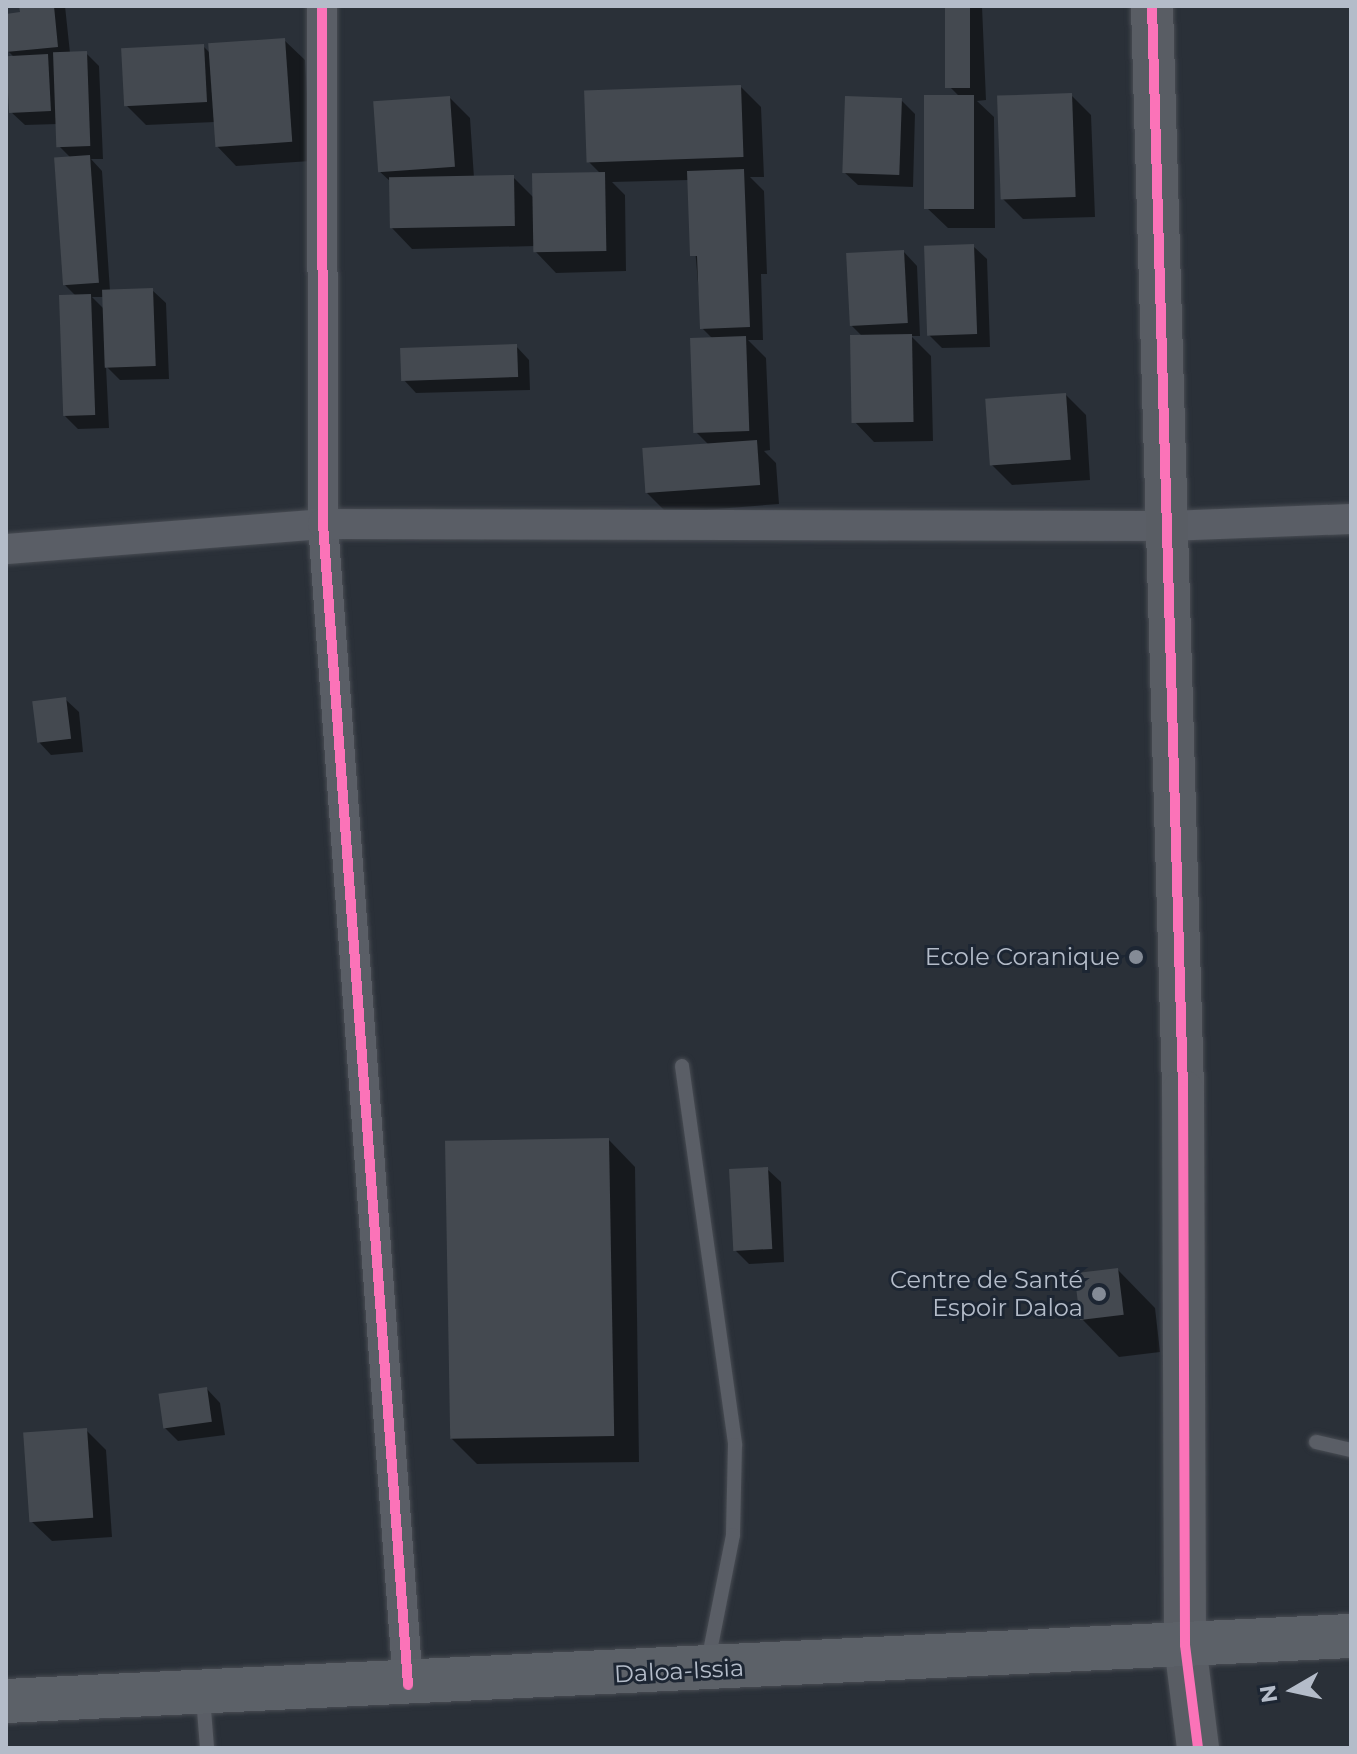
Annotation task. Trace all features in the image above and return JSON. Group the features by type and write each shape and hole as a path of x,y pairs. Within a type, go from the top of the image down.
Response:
{"main road":[{"name":"Daloa-Issia","path":"6,1701 408,1685 1351,1636"}],"street":[{"path":"322,6 323,524 408,1685"},
{"path":"1152,6 1183,1091 1185,1645 1198,1748"},
{"path":"6,549 323,524 1168,526 1351,519"}],"lane":[{"path":"682,1066 735,1445 733,1535 707,1670"},
{"path":"1316,1442 1351,1450"},
{"path":"203,1694 207,1748"}],"building":[{"path":"19,6 54,6 58,47 6,52 6,14 20,12"},
{"path":"945,6 970,6 970,88 945,88"},
{"path":"285,38 292,142 215,147 208,43"},
{"path":"204,44 207,102 124,106 121,48"},
{"path":"87,51 90,146 56,147 53,52"},
{"path":"48,54 51,111 9,113 6,56"},
{"path":"741,85 744,157 587,162 584,90"},
{"path":"1072,93 1076,197 1001,200 997,96"},
{"path":"924,95 974,95 974,209 924,209"},
{"path":"450,96 455,167 378,172 373,101"},
{"path":"845,96 902,98 899,175 842,173"},
{"path":"90,155 99,283 63,285 54,158"},
{"path":"744,169 750,327 700,329 697,256 690,256 687,171"},
{"path":"605,172 606,251 533,252 532,173"},
{"path":"514,175 515,226 390,228 389,177"},
{"path":"974,244 977,334 927,336 924,246"},
{"path":"904,250 908,323 850,326 846,253"},
{"path":"153,288 156,366 105,368 102,290"},
{"path":"91,294 95,415 63,416 59,295"},
{"path":"912,334 914,422 852,423 850,335"},
{"path":"746,336 749,431 693,433 690,338"},
{"path":"517,344 518,377 401,381 400,348"},
{"path":"1066,393 1071,460 990,465 985,399"},
{"path":"757,440 760,485 645,493 642,448"},
{"path":"66,697 71,739 37,743 32,701"},
{"path":"609,1138 614,1436 450,1439 445,1141"},
{"path":"768,1167 772,1249 733,1251 729,1169"},
{"name":"Centre de Santé Espoir Daloa","path":"1118,1268 1124,1315 1080,1320 1074,1273"},
{"path":"207,1387 212,1422 163,1428 158,1394"},
{"path":"87,1428 93,1518 29,1522 23,1432"}],"cycle path":[{"path":"322,6 323,524 408,1685"},
{"path":"1152,6 1183,1091 1185,1645 1198,1748"}],"place":[{"name":"Ecole Coranique","path":"1136,957"},
{"name":"Centre de Santé Espoir Daloa","path":"1099,1294"}]}
